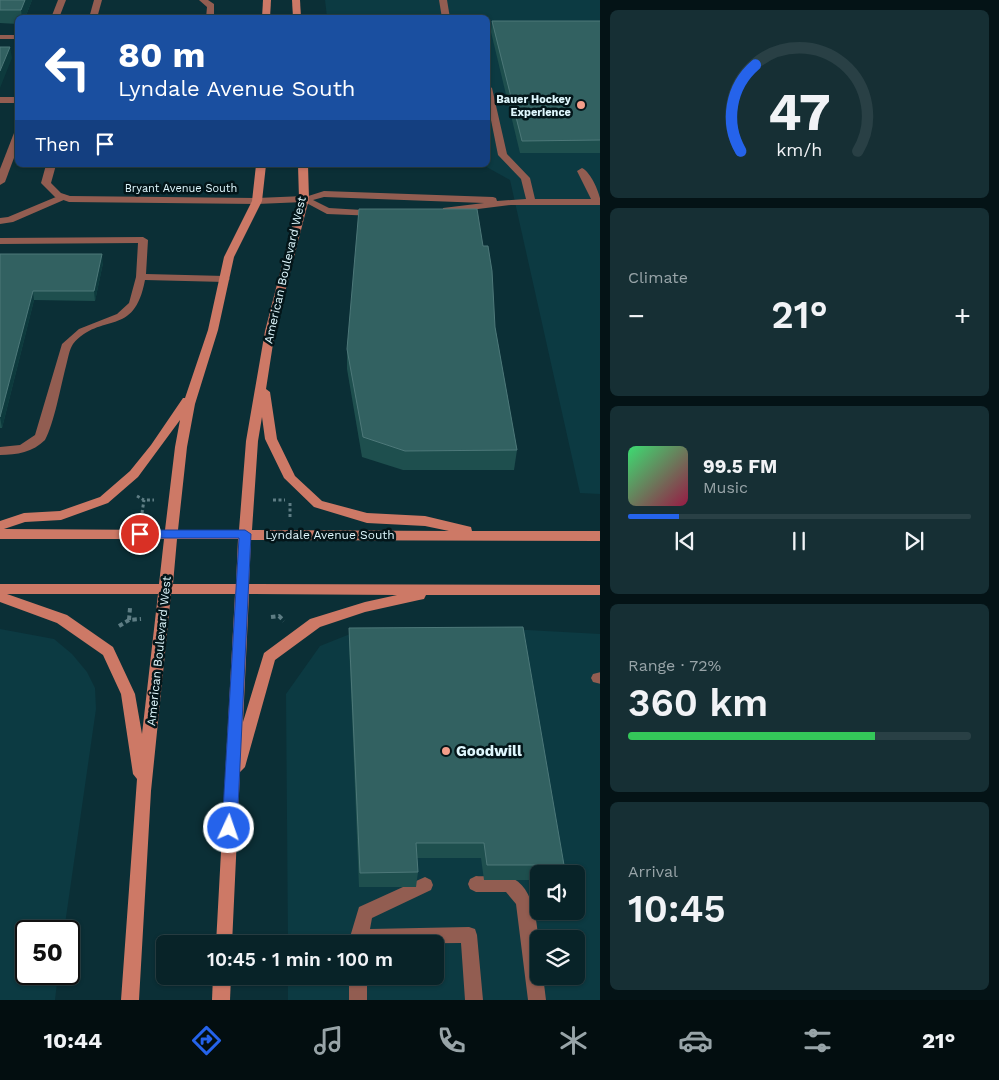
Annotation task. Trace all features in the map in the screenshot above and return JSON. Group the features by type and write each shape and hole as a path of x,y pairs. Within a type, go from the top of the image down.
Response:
{"main road":[{"path":"266,15 267,0"},
{"path":"296,0 297,15"},
{"name":"American Boulevard West","path":"130,1000 143,791 181,447 189,404 213,330 229,257 257,201 260,167"},
{"name":"American Boulevard West","path":"224,935 245,534 252,441 270,332 304,199 303,167"},
{"path":"262,383 271,439 290,478 318,504 367,518 425,521 488,536"},
{"path":"0,526 24,518 61,515 104,500 139,468 193,392"},
{"name":"Lyndale Avenue South","path":"0,534 600,536"},
{"path":"0,589 600,590"},
{"path":"231,789 269,657 315,623 365,607 443,590"},
{"path":"0,597 62,619 108,651 128,694 143,791"},
{"path":"221,1000 222,985"}],"street":[{"path":"56,15 62,0"},
{"path":"94,15 98,0"},
{"path":"203,0 211,6 210,15"},
{"path":"443,0 446,15"},
{"path":"0,37 15,37"},
{"path":"490,97 503,155 525,178 531,202"},
{"path":"0,100 15,100"},
{"path":"0,182 15,147"},
{"path":"0,221 10,220 61,196 46,183 50,167"},
{"path":"436,211 511,202 599,202 582,171"},
{"name":"Bryant Avenue South","path":"61,196 69,199 257,201 304,199 324,194 482,198 511,202"},
{"path":"304,199 327,211 359,214 388,212"},
{"path":"0,241 143,240 141,277 134,303 127,312 117,318 87,328 73,336 66,346 41,438 28,447 0,451"},
{"path":"141,277 225,279"},
{"path":"476,884 510,885 524,901 537,1000"},
{"path":"359,935 365,913 425,885"},
{"path":"444,936 469,935 474,1000"},
{"path":"358,985 358,1000"}],"path":[{"path":"132,493 144,500 157,500"},
{"path":"142,513 144,500"},
{"path":"290,500 290,517"},
{"path":"129,620 131,604"},
{"path":"271,617 279,616 285,622"},
{"path":"119,626 129,620 146,619"}],"shaded area":[{"path":"325,0 600,0 600,494 580,493 510,180 487,167 490,167 490,15 327,15"},
{"path":"0,629 54,639 72,654 87,672 95,688 96,709 66,920 15,920 15,985 57,985 55,1000 0,1000"},
{"path":"527,630 600,634 600,1000 288,1000 288,985 444,985 444,935 288,935 286,694 320,646 355,632"}],"building":[{"path":"0,0 25,0 21,10 0,10"},
{"path":"492,21 600,21 600,140 522,141"},
{"path":"0,47 10,47 0,71"},
{"path":"359,209 477,209 483,246 488,246 492,271 495,327 517,450 405,451 363,437 347,349"},
{"path":"0,254 102,254 94,291 33,291 0,417"},
{"name":"Goodwill","path":"523,627 564,865 487,865 484,843 416,843 418,872 360,873 349,628"}],"place":[{"name":"Bauer Hockey Experience","path":"581,105"},
{"name":"Goodwill","path":"446,751"}],"route":[{"path":"140,534 245,534 229,828"}]}
